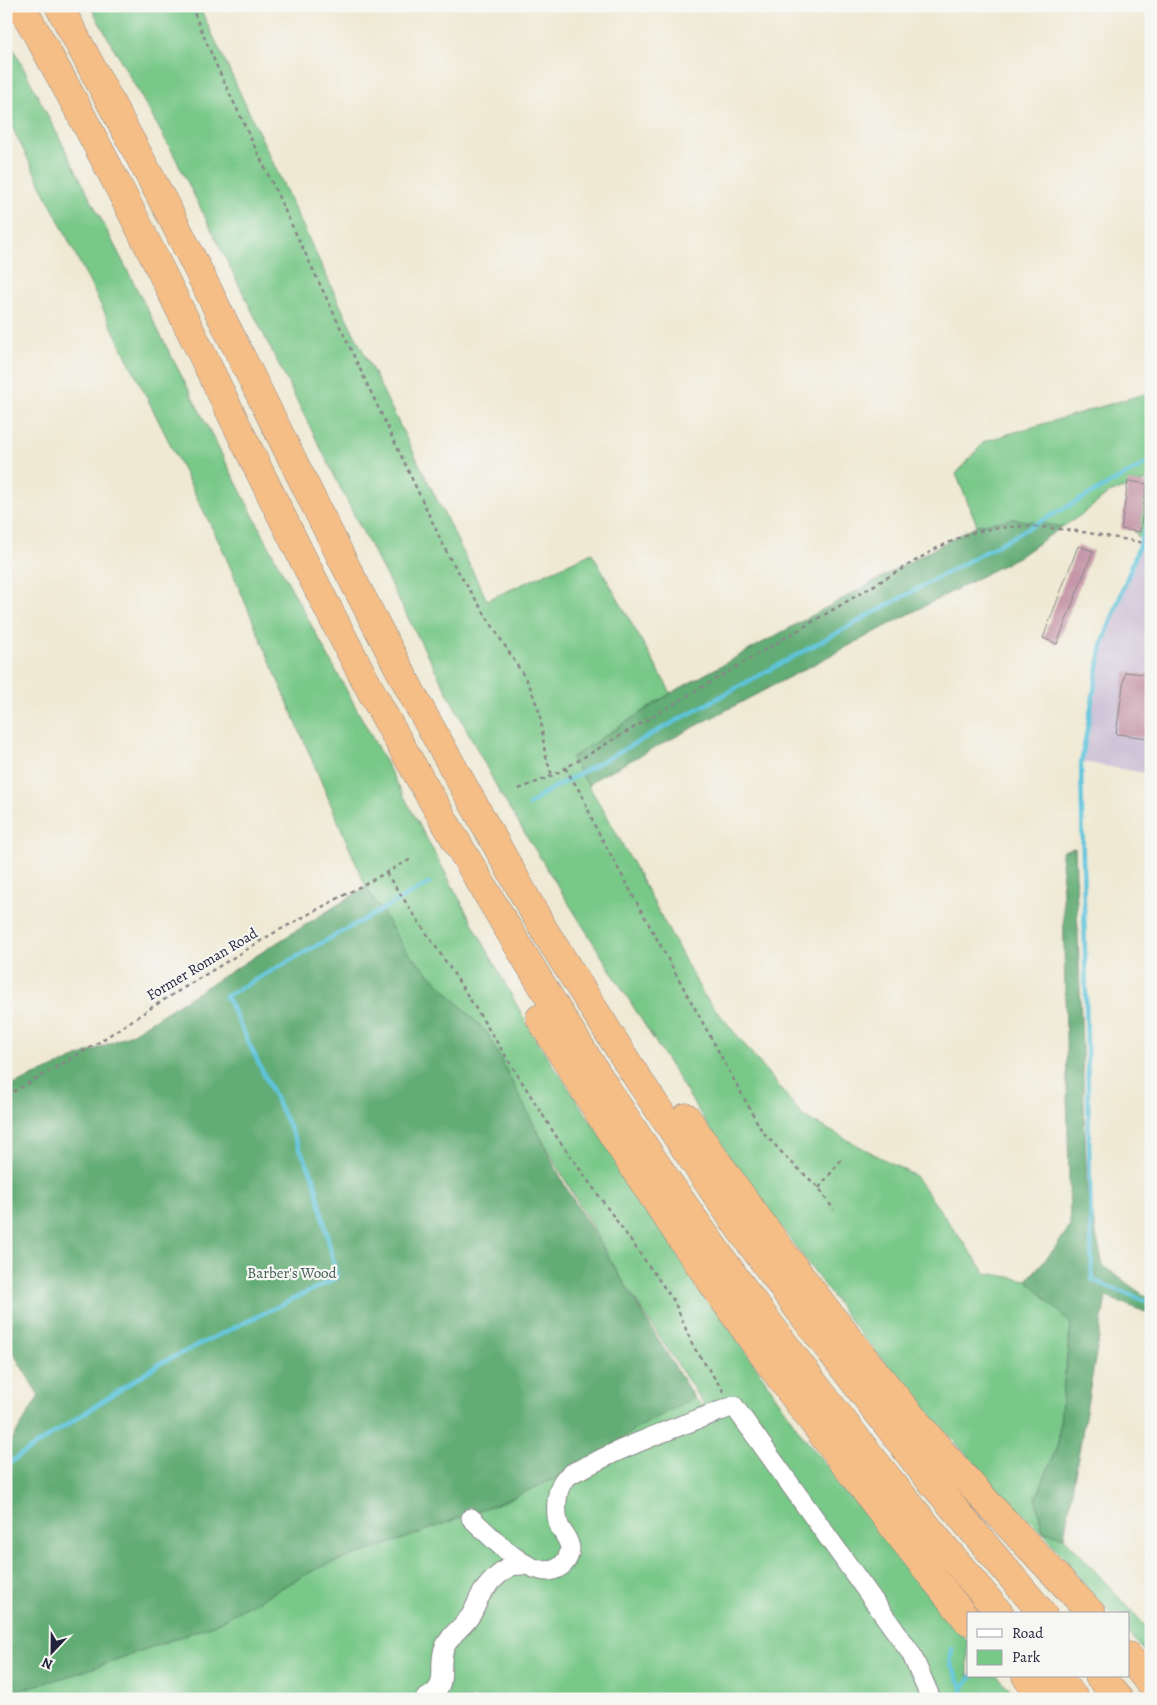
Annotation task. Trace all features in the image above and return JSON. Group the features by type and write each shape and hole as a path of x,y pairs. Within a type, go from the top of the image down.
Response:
{"highway":[{"path":"21,6 157,262 327,608 373,696 428,793 557,1009 643,1144 728,1268 873,1461 998,1612"},
{"path":"59,6 172,216 383,639 544,930 676,1136 797,1307 891,1430 1041,1612"},
{"path":"428,793 436,836 476,910 563,1056 631,1163 702,1269 790,1391 887,1519 967,1620"},
{"path":"507,864 542,894 669,1092 764,1228 840,1328 937,1446 1090,1612"},
{"path":"891,1430 930,1455 992,1524 1077,1612"},
{"path":"873,1461 894,1511 973,1612"},
{"path":"1130,1659 1151,1686"},
{"path":"1130,1668 1151,1686"},
{"path":"1015,1678 1031,1699"},
{"path":"1028,1678 1045,1699"},
{"path":"1057,1678 1075,1699"},
{"path":"1101,1678 1120,1699"}],"lane":[{"path":"471,1518 524,1565 541,1571 559,1568 566,1561 570,1548 568,1540 559,1525 557,1513 558,1498 563,1481 570,1475 605,1457 734,1406 911,1653 928,1694 928,1699"},
{"path":"425,1699 439,1689 442,1681 442,1665 446,1644 470,1618 483,1590 512,1566 524,1565"}],"path":[{"path":"191,6 218,69 449,558 530,684 540,714 545,754 552,776"},
{"path":"519,789 552,776 564,767 937,548 978,531 1013,526 1040,527 1151,544"},
{"path":"564,767 582,795 595,826 762,1130 787,1158 819,1188 834,1210"},
{"name":"Former Roman Road","path":"6,1096 93,1046 154,1006 272,934 413,858"},
{"path":"386,873 454,974 556,1136 674,1301 693,1346 734,1406"},
{"path":"819,1188 841,1160"}],"shaded area":[{"path":"1151,523 1151,774 1082,762 1102,645"}],"green space":[{"path":"90,6 199,6 342,309 487,600 592,553 671,693 571,758 606,814 703,994 803,1116 915,1176 986,1273 1027,1280 1071,1324 1058,1444 1036,1499 1043,1532 998,1491 860,1334 716,1139 501,795 355,517 174,155"},
{"path":"6,34 275,558 533,1035 802,1435 967,1641 967,1678 1000,1678 1018,1699 6,1699 6,1694 82,1672 213,1625 320,1567 409,1537 509,1499 587,1464 635,1429 694,1398 708,1411 619,1275 521,1102 488,1034 405,949 366,887 222,548 6,115"},
{"path":"1151,392 1151,524 1143,543 1134,531 1148,480 1109,493 1084,513 1062,527 1013,519 977,525 956,474 985,441"},
{"path":"1013,519 1062,527 1020,556 597,778 589,786 571,758 671,693 977,525"},
{"path":"1075,848 1087,1192 1103,1266 1145,1296 1151,1298 1151,1314 1106,1297 1064,1537 1043,1532 1036,1499 1058,1444 1071,1324 1027,1280 1055,1248 1070,1226 1062,851"},
{"name":"Barber's Wood","path":"366,887 405,949 488,1034 565,1186 694,1398 635,1429 587,1464 509,1499 409,1537 320,1567 213,1625 82,1672 6,1694 6,1450 39,1396 6,1341 6,1088 131,1034"},
{"path":"1043,1532 1064,1537 1151,1632 1151,1658 1130,1635 1130,1612 1109,1612 1083,1583"}],"building":[{"path":"1128,481 1147,484 1140,532 1121,529"},
{"path":"1078,546 1093,551 1057,644 1043,638"},
{"path":"1125,672 1151,675 1151,724 1149,738 1116,734"}],"waterway":[{"path":"529,805 546,792 1151,461"},
{"path":"1151,514 1102,645 1081,764 1092,1280 1151,1303"},
{"path":"6,1466 159,1364 337,1278 314,1178 226,996 430,883"},
{"path":"952,1649 950,1663 963,1688"},
{"path":"958,1699 970,1678"}]}
